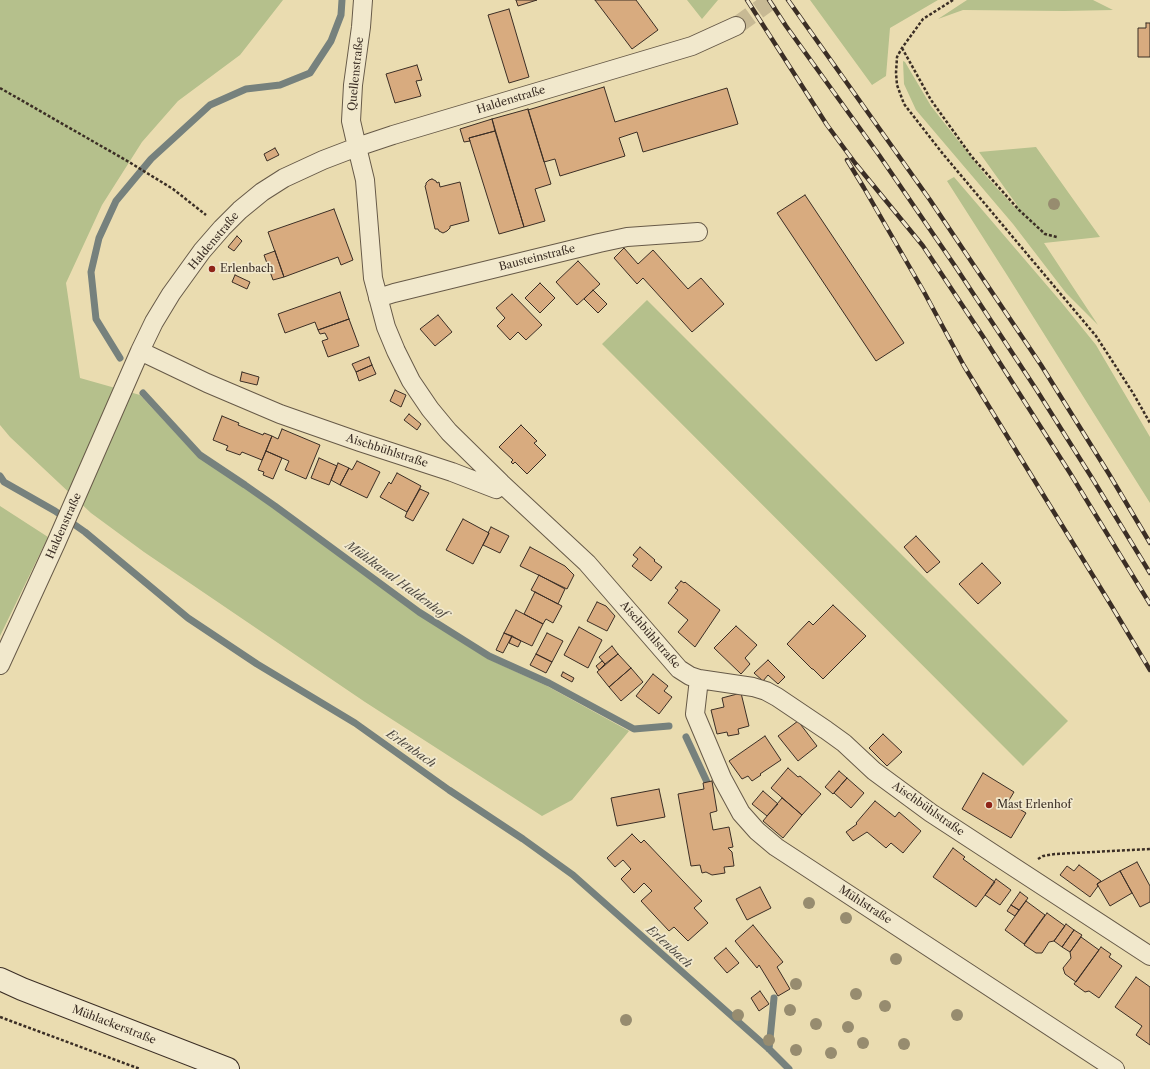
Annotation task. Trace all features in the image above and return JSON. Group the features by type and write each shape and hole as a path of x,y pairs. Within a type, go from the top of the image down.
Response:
{"main road":[{"name":"Mühlackerstraße","path":"0,979 29,992 228,1069"}],"street":[{"name":"Quellenstraße","path":"356,147 351,121 353,85 363,0"},
{"name":"Haldenstraße","path":"0,665 154,322 171,294 202,251 240,210 262,192 284,178 356,147 692,46 736,26"},
{"path":"356,147 365,180 373,278 386,327 396,351 411,381 430,409 449,432 501,483"},
{"name":"Bausteinstraße","path":"378,298 409,289 628,237 698,232"},
{"name":"Aischbühlstraße","path":"140,351 207,384 280,414 452,472 496,489 501,483 587,563 679,669 690,676 699,679 753,687 778,697 844,743 874,771 931,813 1150,956"},
{"name":"Mühlstraße","path":"699,679 695,714 722,778 742,813 757,831 782,851 1115,1069"}],"path":[{"path":"953,0 923,19 897,57 897,86 904,104 943,154 1096,336 1133,393 1150,423"},
{"path":"902,48 931,100 972,157 1019,210 1045,234 1057,237"},
{"path":"0,88 173,189 222,228"},
{"path":"1023,873 1031,862 1043,856 1055,854 1150,849"},
{"path":"0,1017 140,1069"}],"green space":[{"path":"0,0 283,0 240,55 178,101 142,142 102,205 66,283 80,378 140,395 198,457 244,487 417,614 488,659 547,686 629,731 572,800 542,816 365,702 144,552 91,513 10,437 0,425"},
{"path":"687,0 718,0 702,19"},
{"path":"810,0 938,0 890,28 886,76 872,85"},
{"path":"967,0 1093,0 1113,10 963,10 938,19"},
{"path":"903,61 931,106 986,176 1016,209 1017,205 979,152 1036,147 1100,237 1044,243 1098,325 1066,293 1013,224 916,110 904,84"},
{"path":"954,177 1096,345 1150,437 1150,503 947,181"},
{"path":"647,300 1068,721 1023,766 602,344"},
{"path":"0,506 48,537 0,636"}],"building":[{"path":"516,0 537,0 518,6"},
{"path":"595,0 636,0 658,30 632,49"},
{"path":"509,9 529,77 509,83 488,15"},
{"path":"1146,23 1150,23 1150,57 1138,57 1138,28 1146,28"},
{"path":"417,65 422,80 416,81 421,96 395,103 386,74"},
{"path":"604,87 615,122 727,88 738,124 643,152 637,132 619,138 625,156 560,176 555,159 544,162 528,110"},
{"path":"528,109 551,184 535,189 545,221 524,227 492,119"},
{"path":"492,119 495,131 469,138 470,141 464,142 460,129"},
{"path":"495,131 524,227 499,234 469,138"},
{"path":"275,148 279,155 267,161 264,154"},
{"path":"432,179 437,183 439,182 440,187 460,182 469,221 450,226 447,231 443,233 438,229 435,229 425,186 429,180"},
{"path":"805,195 904,343 876,361 777,213"},
{"path":"334,209 353,260 341,265 338,257 284,277 268,232"},
{"path":"237,236 242,241 234,251 228,247"},
{"path":"624,248 638,264 653,250 688,289 701,278 724,304 692,332 643,278 637,284 614,258"},
{"path":"275,251 284,277 273,280 264,255"},
{"path":"578,261 600,284 577,305 556,282"},
{"path":"235,275 250,282 247,289 232,282"},
{"path":"540,283 555,298 540,313 525,298"},
{"path":"593,290 607,304 598,313 584,299"},
{"path":"340,292 349,319 318,330 315,322 285,333 278,314"},
{"path":"512,294 542,325 526,340 518,332 510,340 497,326 505,318 496,308"},
{"path":"438,315 452,332 435,346 420,329"},
{"path":"349,319 359,346 328,357 322,341 328,339 325,333 320,334 318,330"},
{"path":"369,357 372,365 356,372 352,364"},
{"path":"372,365 376,374 359,381 356,372"},
{"path":"242,372 259,377 257,385 240,381"},
{"path":"395,390 406,395 401,407 390,401"},
{"path":"409,414 421,424 417,430 404,420"},
{"path":"222,416 239,423 238,425 263,435 264,433 272,436 262,460 242,452 240,455 226,450 228,446 213,440"},
{"path":"521,425 537,441 534,443 546,455 527,474 515,462 513,464 511,462 513,460 499,447"},
{"path":"282,429 320,445 306,479 285,470 289,461 266,451 272,436 278,439"},
{"path":"266,451 282,458 273,479 263,475 264,472 258,470"},
{"path":"319,458 337,466 329,485 311,478"},
{"path":"357,461 380,472 367,498 340,485 349,468 352,470"},
{"path":"338,463 349,468 340,485 331,480"},
{"path":"397,473 421,486 407,512 380,497 389,482 391,484"},
{"path":"420,489 429,493 413,521 405,517"},
{"path":"463,519 489,533 473,564 446,550"},
{"path":"491,527 509,536 500,553 483,545"},
{"path":"916,536 940,562 927,573 904,547"},
{"path":"530,547 565,566 574,575 567,589 520,566"},
{"path":"640,547 662,567 651,581 632,566 638,559 633,555"},
{"path":"982,563 1001,583 978,604 959,584"},
{"path":"539,575 565,589 558,604 531,590"},
{"path":"681,581 684,583 685,582 720,610 695,647 678,632 688,620 668,603 678,590 675,588"},
{"path":"535,592 562,606 553,623 546,619 543,624 524,614"},
{"path":"597,602 606,606 615,616 607,631 587,621"},
{"path":"833,605 866,636 823,679 787,644 809,621 813,625"},
{"path":"516,610 543,624 532,646 504,633"},
{"path":"736,626 757,645 745,658 750,664 741,674 714,648"},
{"path":"579,627 602,640 588,668 564,655"},
{"path":"504,633 512,636 503,653 496,650"},
{"path":"547,633 563,641 552,662 536,654"},
{"path":"512,636 521,641 518,647 509,643"},
{"path":"612,646 618,654 605,664 599,657"},
{"path":"536,654 552,662 546,673 530,665"},
{"path":"618,654 631,668 609,687 597,672"},
{"path":"768,660 785,677 778,684 768,675 763,681 754,673"},
{"path":"602,661 605,664 599,670 596,666"},
{"path":"631,668 643,682 621,701 609,687"},
{"path":"563,672 574,678 572,682 561,676"},
{"path":"653,674 668,686 664,691 672,697 659,714 636,696"},
{"path":"741,693 749,726 738,729 739,734 728,736 727,732 717,734 711,710 724,707 722,698"},
{"path":"798,721 817,746 798,761 778,736"},
{"path":"883,734 902,752 887,766 869,748"},
{"path":"765,736 781,760 752,781 748,776 742,779 729,761"},
{"path":"788,768 821,794 802,815 771,788"},
{"path":"839,771 847,778 833,794 825,787"},
{"name":"Mast Erlenhof","path":"983,773 1014,792 1008,802 1026,813 1011,838 962,809"},
{"path":"847,778 864,793 851,808 834,793"},
{"path":"712,781 717,811 710,813 713,830 729,827 733,847 728,848 732,852 734,866 724,867 725,873 712,875 706,872 702,873 700,865 691,866 678,794 704,789 703,783"},
{"path":"659,789 665,817 617,826 611,798"},
{"path":"763,791 778,804 767,816 752,804"},
{"path":"782,798 802,815 783,838 763,821"},
{"path":"875,801 895,817 899,812 921,831 903,853 891,843 886,848 867,832 853,841 846,832 857,824 856,823"},
{"path":"632,834 641,843 644,840 702,901 694,908 708,923 688,941 674,927 669,931 641,901 652,891 644,883 634,893 621,879 631,869 623,860 615,867 607,858"},
{"path":"953,848 965,857 963,859 995,882 976,907 933,877"},
{"path":"1137,862 1150,886 1150,902 1140,907 1120,871"},
{"path":"1079,865 1101,881 1097,884 1098,886 1090,897 1060,875 1067,866 1074,871"},
{"path":"1120,871 1132,893 1110,906 1097,884"},
{"path":"996,879 1011,890 1000,905 985,895"},
{"path":"760,887 771,908 747,920 736,899"},
{"path":"1020,892 1028,898 1019,910 1011,905"},
{"path":"1026,901 1045,915 1024,944 1005,930"},
{"path":"1011,905 1019,910 1015,916 1007,911"},
{"path":"1047,913 1065,926 1054,941 1049,942 1042,953 1036,953 1024,945"},
{"path":"1066,924 1074,930 1062,947 1054,941"},
{"path":"753,925 783,962 777,967 790,989 778,996 759,965 757,968 735,941"},
{"path":"1074,930 1082,935 1070,952 1062,947"},
{"path":"1081,937 1099,950 1076,982 1065,974 1063,968 1071,958 1070,952"},
{"path":"1101,947 1111,954 1109,957 1122,966 1099,998 1089,991 1085,992 1074,984"},
{"path":"726,948 739,963 727,973 714,958"},
{"path":"1136,977 1150,987 1150,1045 1136,1035 1142,1026 1115,1007"},
{"path":"760,991 769,1004 759,1011 751,998"}],"waterway":[{"name":"Mühlkanal Haldenhof","path":"120,358 96,319 91,272 99,238 116,201 151,159 210,105 246,89 280,85 310,73 331,41 341,15 342,0"},
{"name":"Mühlkanal Haldenhof","path":"143,393 200,455 275,506 419,612 489,656 549,683 634,729 669,726"},
{"name":"Erlenbach","path":"0,476 4,482 55,511 85,532 188,618 257,664 355,723 573,875 769,1049 789,1069"},
{"name":"Mühlkanal Haldenhof","path":"686,737 707,782"},
{"name":"Mühlkanal Haldenhof","path":"769,1049 774,998"}],"tunnel":[{"path":"736,26 772,0"}],"railway":[{"path":"747,0 827,125 855,163 923,246 1070,473 1150,604"},
{"path":"769,0 879,155 955,266 1036,389 1150,573"},
{"path":"788,0 930,200 1041,365 1150,543"},
{"path":"847,160 924,292 964,366 1150,670"}],"place":[{"name":"Erlenbach","path":"212,269"},
{"name":"Mast Erlenhof","path":"989,805"}]}
